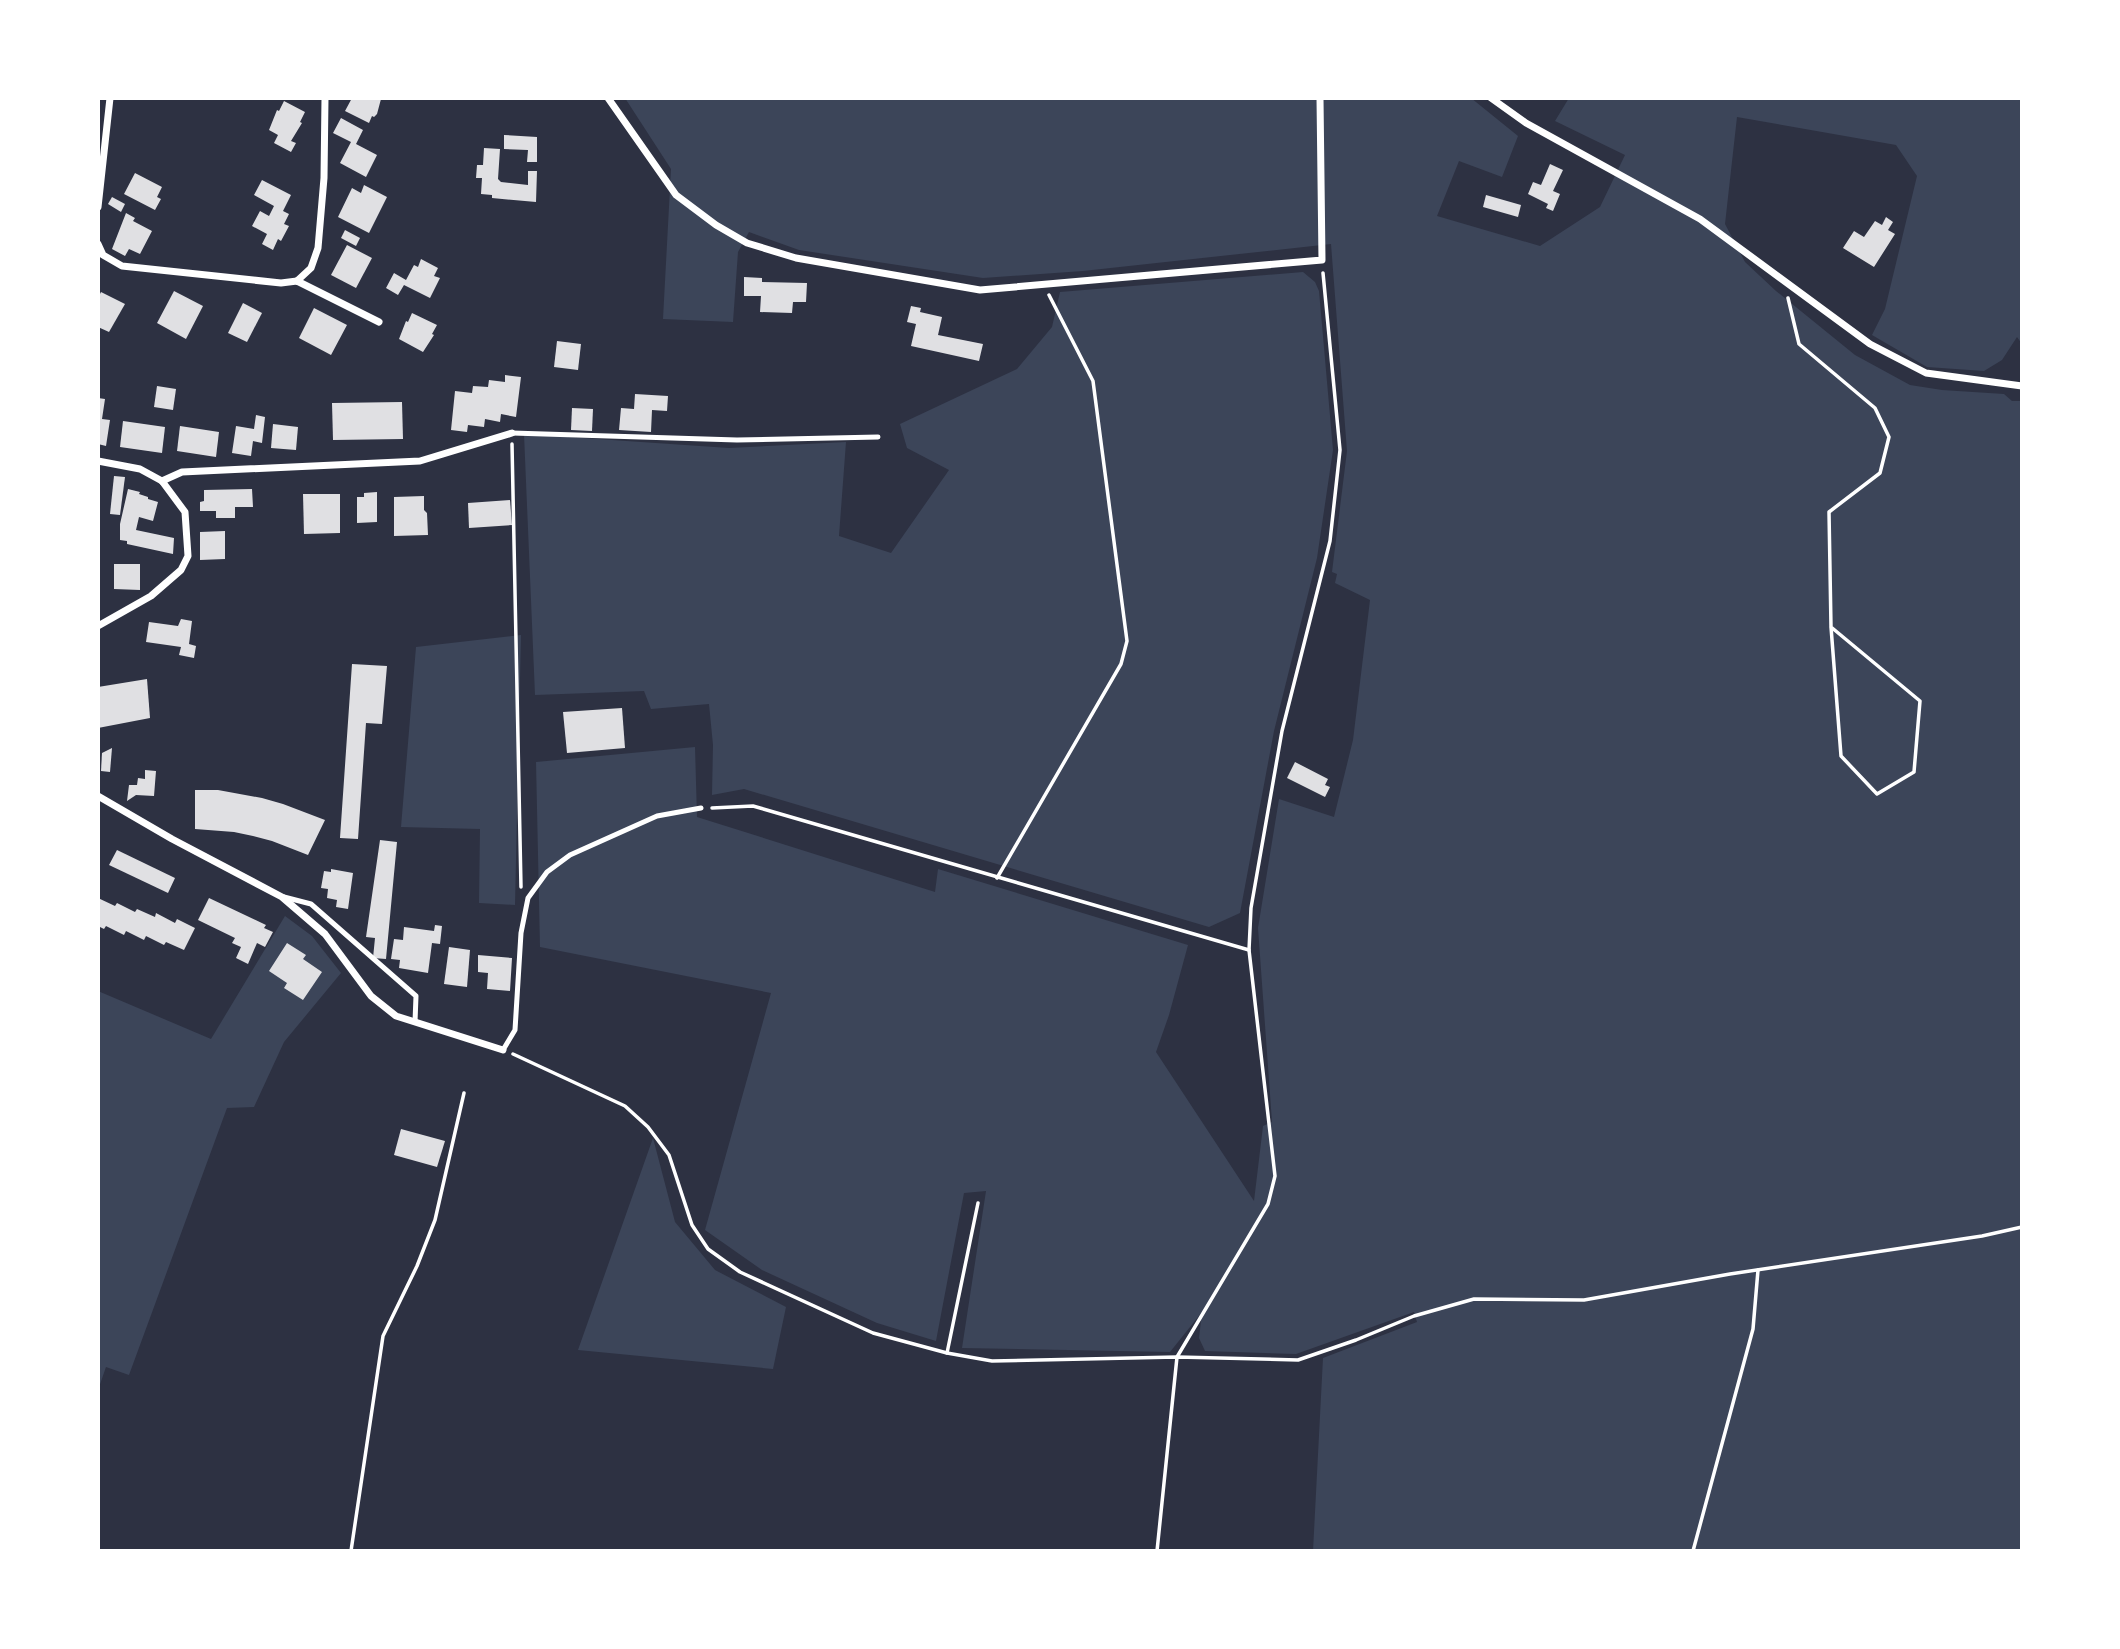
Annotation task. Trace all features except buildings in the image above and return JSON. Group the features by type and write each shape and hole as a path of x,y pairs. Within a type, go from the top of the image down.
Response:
{"street":[{"path":"98,207 110,98"},
{"path":"297,281 311,268 318,248 324,178 325,98"},
{"path":"608,98 676,195 716,225 747,243 796,258 980,290 1322,260 1320,98"},
{"path":"1491,98 1526,123 1700,219 1870,344 1926,373 2022,386"},
{"path":"98,244 103,255 122,266 281,283 297,281 379,322"},
{"path":"162,481 182,472 420,461 512,433"},
{"path":"98,461 139,469 162,481 185,512 188,556 181,570 151,596 98,626"},
{"path":"98,796 282,897 325,934 371,996 396,1016 503,1050"}],"lane":[{"path":"512,433 737,440 878,437"},
{"path":"503,1050 515,1030 521,933 527,898 547,872 570,855 657,816 701,808"},
{"path":"282,897 311,904 416,996 415,1022"}],"path":[{"path":"1157,1551 1177,1357 1268,1205 1275,1176 1249,950 1251,908 1282,731 1330,541 1340,450 1322,260"},
{"path":"1783,279 1800,344 1875,408 1889,437 1880,473 1829,512 1831,627 1841,755 1877,794 1914,772 1920,701 1831,627"},
{"path":"997,878 1121,664 1127,641 1093,382 1043,284"},
{"path":"512,433 521,886 527,898"},
{"path":"701,808 752,806 1249,950"},
{"path":"503,1050 625,1106 648,1127 669,1155 692,1225 708,1249 740,1272 873,1333 947,1353 992,1361 1177,1357 1298,1360 1414,1316 1474,1299 1584,1300 1982,1236 2022,1227"},
{"path":"351,1551 383,1336 417,1266 435,1220 464,1093"},
{"path":"947,1353 978,1203"},
{"path":"1693,1551 1753,1329 1758,1270"}],"shaded area":[{"path":"625,98 1471,98 1518,136 1502,177 1459,161 1437,216 1540,246 1600,207 1625,155 1555,121 1569,98 2022,98 2022,344 2017,337 2002,360 1984,371 1927,367 1872,335 1885,309 1917,176 1896,145 1737,117 1725,224 1745,262 1776,291 1855,355 1910,385 2004,394 2012,401 2022,401 2022,1551 1313,1551 1323,1358 1417,1322 1414,1312 1296,1354 1205,1351 1199,1338 1202,1312 1170,1352 962,1348 986,1191 964,1193 936,1341 877,1323 762,1270 705,1230 771,993 540,947 536,762 695,747 697,817 935,892 938,869 1188,945 1156,1052 1254,1201 1263,1126 1272,1122 1258,928 1279,799 1334,817 1353,740 1370,600 1335,583 1337,574 1332,572 1347,451 1331,244 1083,271 983,278 799,250 749,232 738,252 733,322 663,319 671,169"},
{"path":"1303,272 1315,282 1319,291 1333,450 1317,558 1274,731 1240,913 1209,927 744,789 712,795 713,745 709,704 651,709 644,691 535,695 524,434 729,448 846,442 839,536 891,553 949,470 907,448 900,424 1017,369 1052,327 1060,292"},
{"path":"521,635 515,905 479,903 480,829 401,827 416,647"},
{"path":"285,916 312,936 341,973 284,1042 254,1107 227,1108 129,1375 106,1367 98,1390 98,991 211,1039"},
{"path":"653,1138 675,1222 715,1270 786,1307 773,1369 578,1350"}]}
